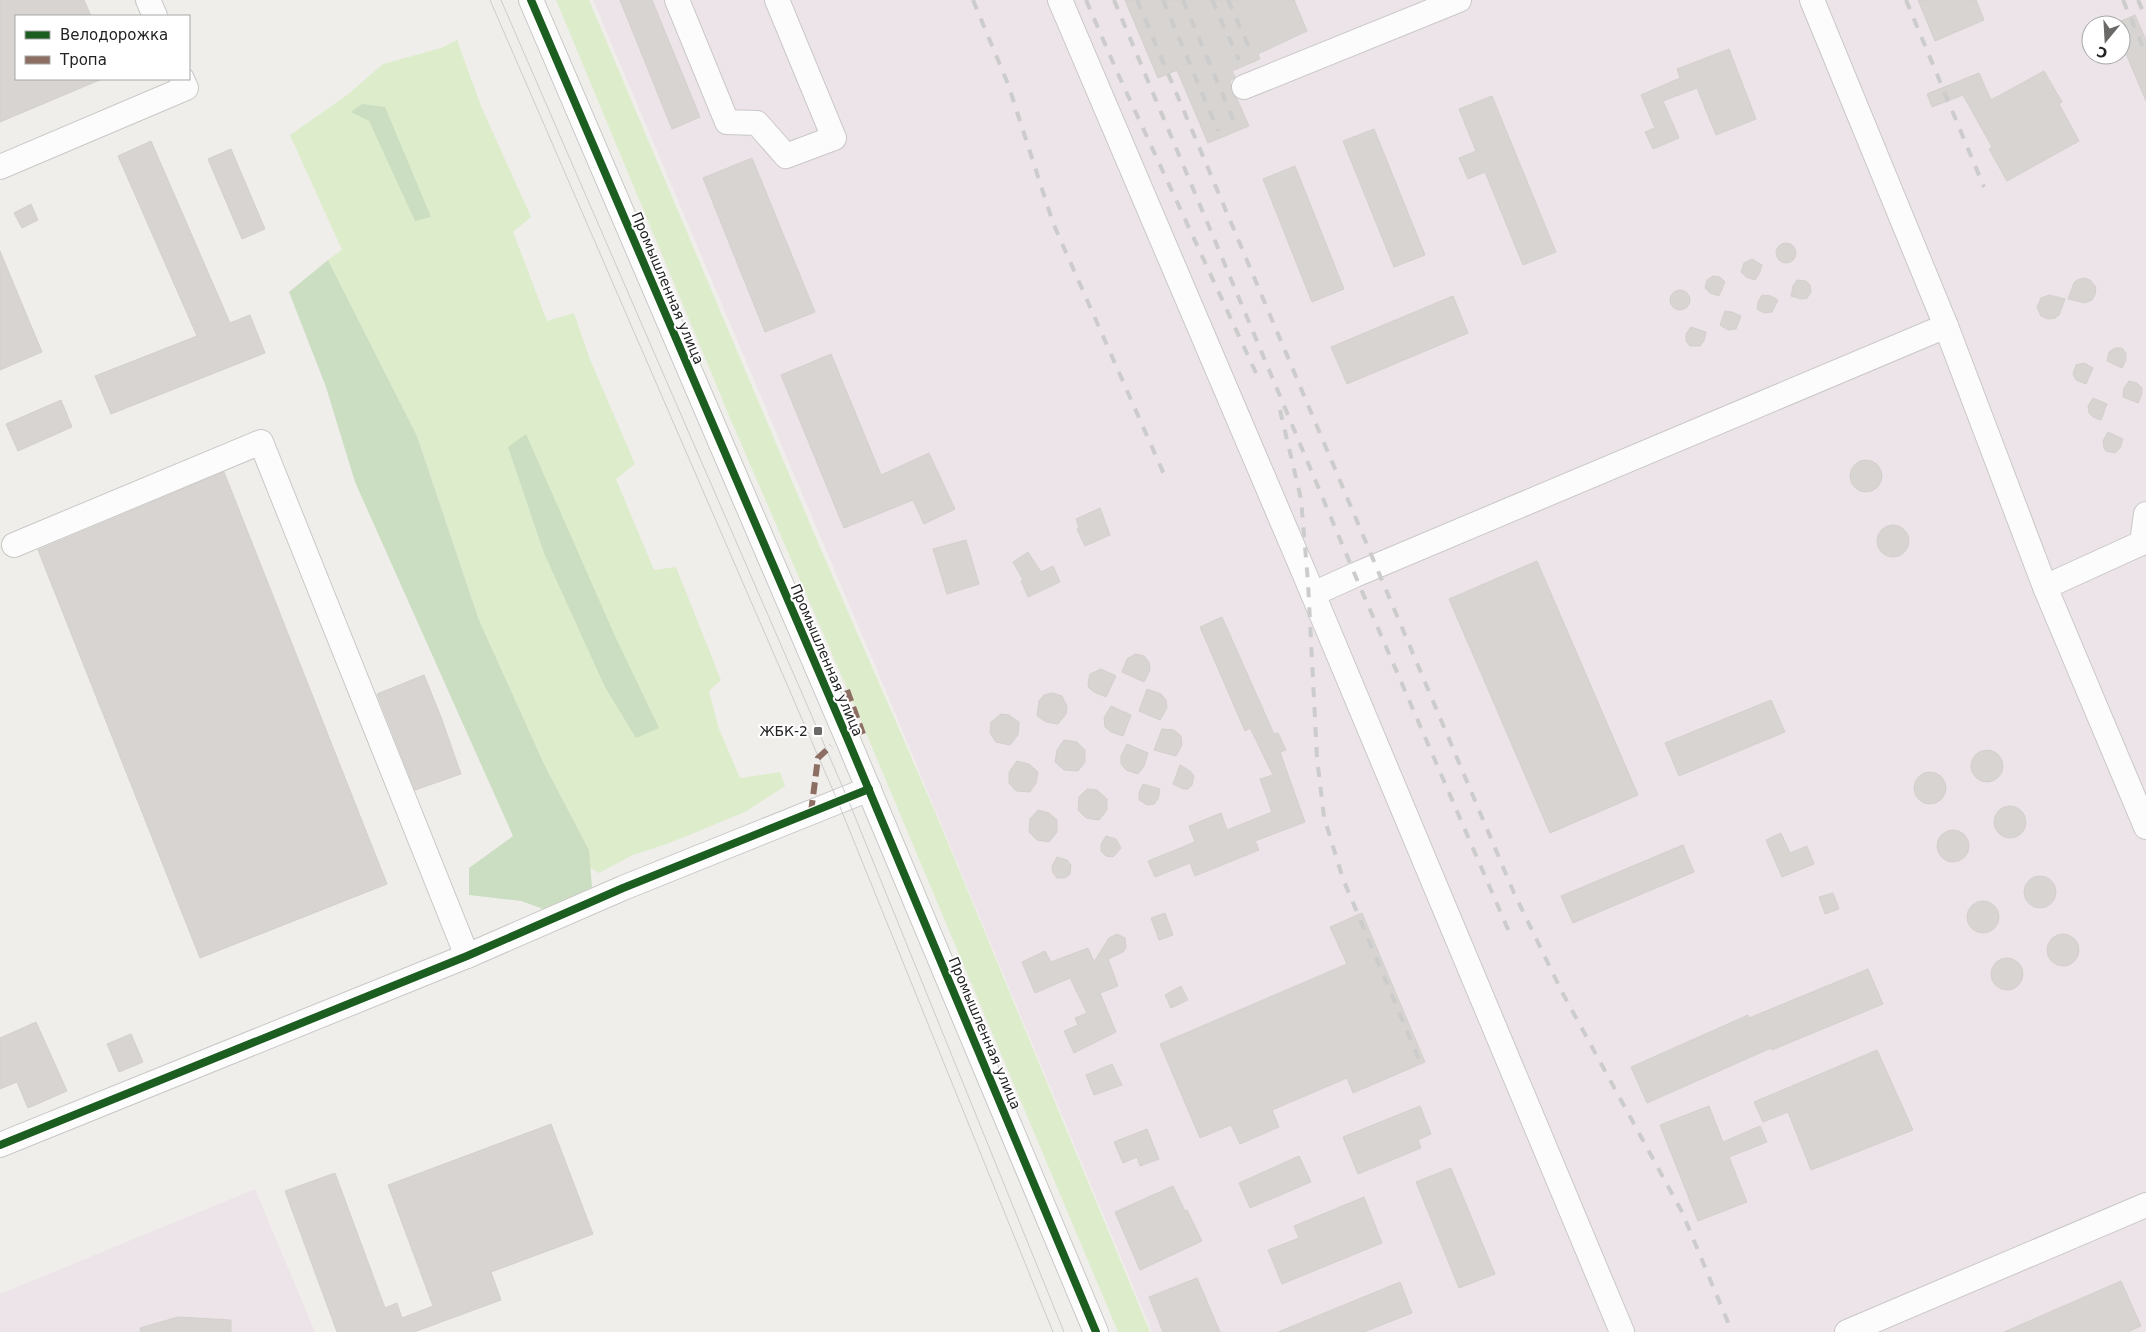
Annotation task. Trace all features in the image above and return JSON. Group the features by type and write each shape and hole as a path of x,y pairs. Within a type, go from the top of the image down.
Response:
{"street":[{"path":"148,0 155,15"},
{"name":"Промышленная улица","path":"531,0 869,789 1096,1332"},
{"path":"677,0 727,122 756,123 786,156 834,138 777,0"},
{"path":"1060,0 1313,594 1622,1332"},
{"path":"1244,86 1459,0"},
{"path":"1812,0 1946,326 2045,587 2146,827"},
{"path":"0,167 186,88 182,80"},
{"path":"1313,594 1946,326"},
{"path":"14,545 261,442 467,956"},
{"path":"2045,587 2144,542 2146,514"},
{"path":"0,1145 467,956 623,888 869,789"},
{"path":"1847,1332 2146,1205"}],"shaded area":[{"path":"593,0 2146,0 2146,1332 1152,1332 890,701"},
{"path":"255,1189 315,1332 0,1332 0,1294"}],"green space":[{"path":"556,0 589,0 819,545 936,814 1150,1332 1118,1332 858,714 733,425"},
{"path":"457,40 481,106 531,217 513,232 547,321 574,313 589,357 635,464 616,479 654,570 676,567 721,680 709,691 719,729 740,778 780,772 785,786 745,812 667,844 633,855 599,873 589,867 589,850 544,764 479,620 417,436 328,260 342,250 290,135 347,95 383,64 441,48"},
{"path":"362,104 385,107 431,217 415,221 369,121 351,112"},
{"path":"328,260 417,436 479,620 544,764 589,850 592,887 549,911 521,901 469,895 469,868 513,836 355,482 326,387 289,292"},
{"path":"526,434 614,634 659,728 636,738 605,687 544,553 508,447"}],"building":[{"path":"0,0 84,0 91,15 15,15 15,80 100,80 0,122"},
{"path":"620,0 652,0 700,117 672,129"},
{"path":"1125,0 1294,0 1307,31 1258,54 1260,59 1232,71 1235,77 1230,81 1231,92 1237,99 1249,126 1208,143 1177,70 1158,78"},
{"path":"1918,0 1976,0 1984,20 1935,41"},
{"path":"2135,15 2146,40 2146,101 2131,65 2131,17"},
{"path":"1729,49 1756,119 1716,135 1697,88 1663,101 1679,138 1653,149 1645,132 1655,128 1641,95 1680,78 1677,69"},
{"path":"2044,71 2062,102 2059,104 2079,141 2007,181 1989,149 1992,147 1963,95 1932,107 1927,94 1979,73 1991,100"},
{"path":"1492,96 1556,252 1523,265 1485,172 1468,179 1459,158 1476,151 1459,109"},
{"path":"1374,129 1425,255 1394,267 1343,141"},
{"path":"151,141 230,323 250,315 265,353 111,414 95,376 197,336 118,156"},
{"path":"231,149 265,229 242,239 208,159"},
{"path":"752,158 815,312 765,332 703,178"},
{"path":"1295,166 1344,289 1312,302 1263,179"},
{"path":"31,204 38,220 22,228 14,213"},
{"path":"1786,243 1793,246 1796,253 1793,260 1786,263 1779,260 1776,253 1779,246"},
{"path":"0,251 42,352 0,370"},
{"path":"1752,259 1762,265 1755,280 1746,277 1741,272 1744,263"},
{"path":"1713,276 1720,277 1725,282 1719,296 1710,293 1705,288 1707,280"},
{"path":"2084,278 2090,280 2096,287 2092,300 2085,303 2068,299 2074,283"},
{"path":"1797,280 1806,281 1810,285 1811,292 1807,298 1801,299 1791,296 1793,286"},
{"path":"1680,290 1687,293 1690,300 1687,307 1680,310 1673,307 1670,300 1673,293"},
{"path":"1762,295 1771,296 1778,300 1772,312 1764,313 1757,309"},
{"path":"2049,295 2065,299 2059,315 2048,319 2041,316 2037,307 2041,298"},
{"path":"1453,296 1468,333 1347,384 1331,347"},
{"path":"1725,311 1741,316 1736,329 1728,330 1720,325"},
{"path":"1691,327 1706,332 1704,341 1700,346 1690,346 1686,341 1686,334"},
{"path":"2115,348 2122,348 2126,353 2126,360 2122,368 2107,361 2109,352"},
{"path":"831,354 881,475 929,453 955,509 924,524 913,500 844,528 781,375"},
{"path":"2084,363 2093,368 2086,384 2076,380 2073,374 2076,365"},
{"path":"2129,381 2137,383 2142,388 2142,394 2138,403 2123,397 2124,388"},
{"path":"2093,398 2107,404 2101,420 2089,413 2088,406"},
{"path":"61,400 72,427 18,451 6,424"},
{"path":"2108,432 2123,439 2120,448 2115,453 2106,451 2104,448 2103,441"},
{"path":"1866,460 1872,461 1877,465 1881,470 1881,482 1877,487 1872,491 1866,492 1860,491 1855,487 1851,482 1850,476 1851,470 1855,465 1860,461"},
{"path":"224,472 387,884 200,958 38,550"},
{"path":"1100,508 1110,535 1085,546 1077,529 1079,528 1076,519"},
{"path":"1893,525 1899,526 1904,530 1908,535 1908,547 1904,552 1899,556 1893,557 1887,556 1882,552 1878,547 1877,541 1878,535 1882,530 1887,526"},
{"path":"966,540 979,584 947,594 933,549"},
{"path":"1028,552 1041,572 1053,566 1060,582 1028,597 1021,581 1023,580 1013,562"},
{"path":"1537,561 1638,795 1550,833 1449,599"},
{"path":"1222,617 1274,734 1278,733 1286,750 1280,752 1305,822 1255,841 1259,850 1195,876 1190,863 1155,877 1148,861 1195,842 1189,826 1221,813 1227,830 1272,812 1260,779 1273,775 1250,728 1245,731 1200,627"},
{"path":"1135,654 1144,656 1149,662 1150,670 1144,682 1122,672 1127,659"},
{"path":"1101,669 1116,676 1106,697 1094,692 1089,688 1088,683 1090,674"},
{"path":"424,675 461,774 415,790 377,694"},
{"path":"1147,689 1161,694 1166,700 1167,708 1160,720 1139,711"},
{"path":"1053,693 1062,696 1067,706 1066,714 1058,724 1046,722 1037,716 1039,701 1044,695"},
{"path":"1771,700 1785,732 1679,776 1665,743"},
{"path":"1111,706 1131,715 1123,736 1111,732 1105,727 1104,718"},
{"path":"1001,714 1009,715 1019,722 1018,735 1010,745 996,742 990,733 991,722"},
{"path":"1162,729 1174,730 1181,736 1182,745 1176,756 1154,750"},
{"path":"1064,740 1077,742 1085,750 1085,762 1078,771 1064,770 1055,762 1057,750"},
{"path":"1127,744 1148,753 1144,766 1138,774 1126,770 1121,764 1121,756"},
{"path":"1987,750 1993,751 1998,755 2002,760 2002,772 1998,777 1993,781 1987,782 1981,781 1976,777 1972,772 1971,766 1972,760 1976,755 1981,751"},
{"path":"1017,761 1029,764 1038,772 1036,783 1030,792 1016,791 1009,783 1009,772"},
{"path":"1180,765 1194,776 1192,785 1188,789 1183,789 1173,784"},
{"path":"1930,772 1936,773 1941,777 1945,782 1945,794 1941,799 1936,803 1930,804 1924,803 1919,799 1915,794 1914,788 1915,782 1919,777 1924,773"},
{"path":"1143,784 1160,789 1158,799 1154,804 1147,805 1139,800 1139,793"},
{"path":"1087,789 1097,790 1107,799 1107,810 1099,820 1086,818 1078,810 1079,797"},
{"path":"2010,806 2016,807 2021,811 2025,816 2025,828 2021,833 2016,837 2010,838 2004,837 1999,833 1995,828 1994,822 1995,816 1999,811 2004,807"},
{"path":"1038,810 1049,813 1057,820 1057,832 1049,842 1037,840 1029,832 1030,819"},
{"path":"1953,830 1959,831 1964,835 1968,840 1968,852 1964,857 1959,861 1953,862 1947,861 1942,857 1938,852 1937,846 1938,840 1942,835 1947,831"},
{"path":"1781,833 1790,853 1807,846 1814,864 1782,877 1766,840"},
{"path":"1106,836 1116,839 1121,848 1113,857 1106,856 1101,851 1101,844"},
{"path":"1683,845 1694,872 1573,923 1561,896"},
{"path":"1057,857 1067,860 1071,865 1070,874 1065,878 1057,878 1053,873 1052,866"},
{"path":"2040,876 2046,877 2051,881 2055,886 2055,898 2051,903 2046,907 2040,908 2034,907 2029,903 2025,898 2024,892 2025,886 2029,881 2034,877"},
{"path":"1833,893 1839,909 1825,914 1819,897"},
{"path":"1983,901 1989,902 1994,906 1998,911 1998,923 1994,928 1989,932 1983,933 1977,932 1972,928 1968,923 1967,917 1968,911 1972,906 1977,902"},
{"path":"1165,913 1173,935 1159,940 1151,918"},
{"path":"1362,913 1425,1062 1353,1093 1347,1078 1272,1110 1279,1127 1240,1144 1231,1125 1200,1138 1160,1044 1347,964 1330,927"},
{"path":"1117,934 1125,938 1126,948 1123,952 1108,959 1118,986 1100,993 1116,1032 1074,1053 1064,1031 1078,1025 1075,1018 1087,1013 1070,978 1035,993 1022,962 1045,951 1051,962 1088,948 1094,962 1109,938"},
{"path":"2063,934 2069,935 2074,939 2078,944 2078,956 2074,961 2069,965 2063,966 2057,965 2052,961 2048,956 2047,950 2048,944 2052,939 2057,935"},
{"path":"2007,958 2013,959 2018,963 2022,968 2022,980 2018,985 2013,989 2007,990 2001,989 1996,985 1992,980 1991,974 1992,968 1996,963 2001,959"},
{"path":"1868,969 1883,1004 1772,1050 1771,1048 1647,1103 1631,1067 1748,1015 1749,1018"},
{"path":"1181,986 1188,1000 1171,1008 1165,995"},
{"path":"36,1022 67,1091 28,1108 17,1082 0,1089 0,1038"},
{"path":"131,1034 143,1062 119,1072 107,1044"},
{"path":"1877,1050 1913,1130 1811,1170 1788,1112 1763,1122 1754,1102"},
{"path":"1112,1064 1122,1085 1094,1095 1086,1075"},
{"path":"1420,1106 1431,1134 1418,1140 1421,1148 1358,1174 1343,1137"},
{"path":"1709,1106 1723,1142 1760,1126 1767,1142 1729,1157 1747,1202 1698,1221 1660,1125"},
{"path":"551,1124 593,1234 491,1272 501,1300 414,1332 337,1332 285,1191 335,1173 385,1308 397,1303 402,1318 433,1306 388,1185"},
{"path":"1147,1129 1159,1159 1140,1166 1137,1157 1123,1163 1114,1142"},
{"path":"1299,1156 1311,1182 1250,1208 1239,1183"},
{"path":"1451,1168 1495,1274 1459,1288 1416,1182"},
{"path":"1173,1186 1202,1241 1140,1270 1115,1212"},
{"path":"1364,1197 1382,1243 1282,1284 1268,1250 1299,1238 1294,1226"},
{"path":"1197,1278 1220,1332 1163,1332 1149,1297"},
{"path":"2121,1281 2141,1326 2128,1332 2004,1332"},
{"path":"1400,1282 1412,1313 1364,1332 1278,1332"},
{"path":"178,1317 231,1320 231,1332 141,1332 140,1328"}],"tram line":[{"path":"490,0 838,802 1053,1332"},
{"path":"501,0 847,797 1064,1332"}],"railway":[{"path":"973,0 1008,84 1053,223 1167,481"},
{"path":"1086,0 1118,74 1256,373"},
{"path":"1114,0 1355,575 1510,934"},
{"path":"1137,0 1514,893 1562,992 1682,1212 1732,1332"},
{"path":"1163,0 1218,131"},
{"path":"1183,0 1235,124"},
{"path":"1212,0 1239,60"},
{"path":"1228,0 1252,54"},
{"path":"1906,0 1984,187"},
{"path":"2123,0 2146,54"},
{"path":"2138,0 2146,18"},
{"path":"1280,410 1301,499 1308,582 1317,758 1324,817 1343,879 1420,1062"}],"marked path":[{"path":"847,690 863,734"},
{"path":"811,812 818,758 831,746"}],"cycle path":[{"path":"531,0 848,740 1096,1332"},
{"path":"0,1145 467,956 623,888 869,789"}],"place":[{"name":"ЖБК-2","path":"818,731"}]}
